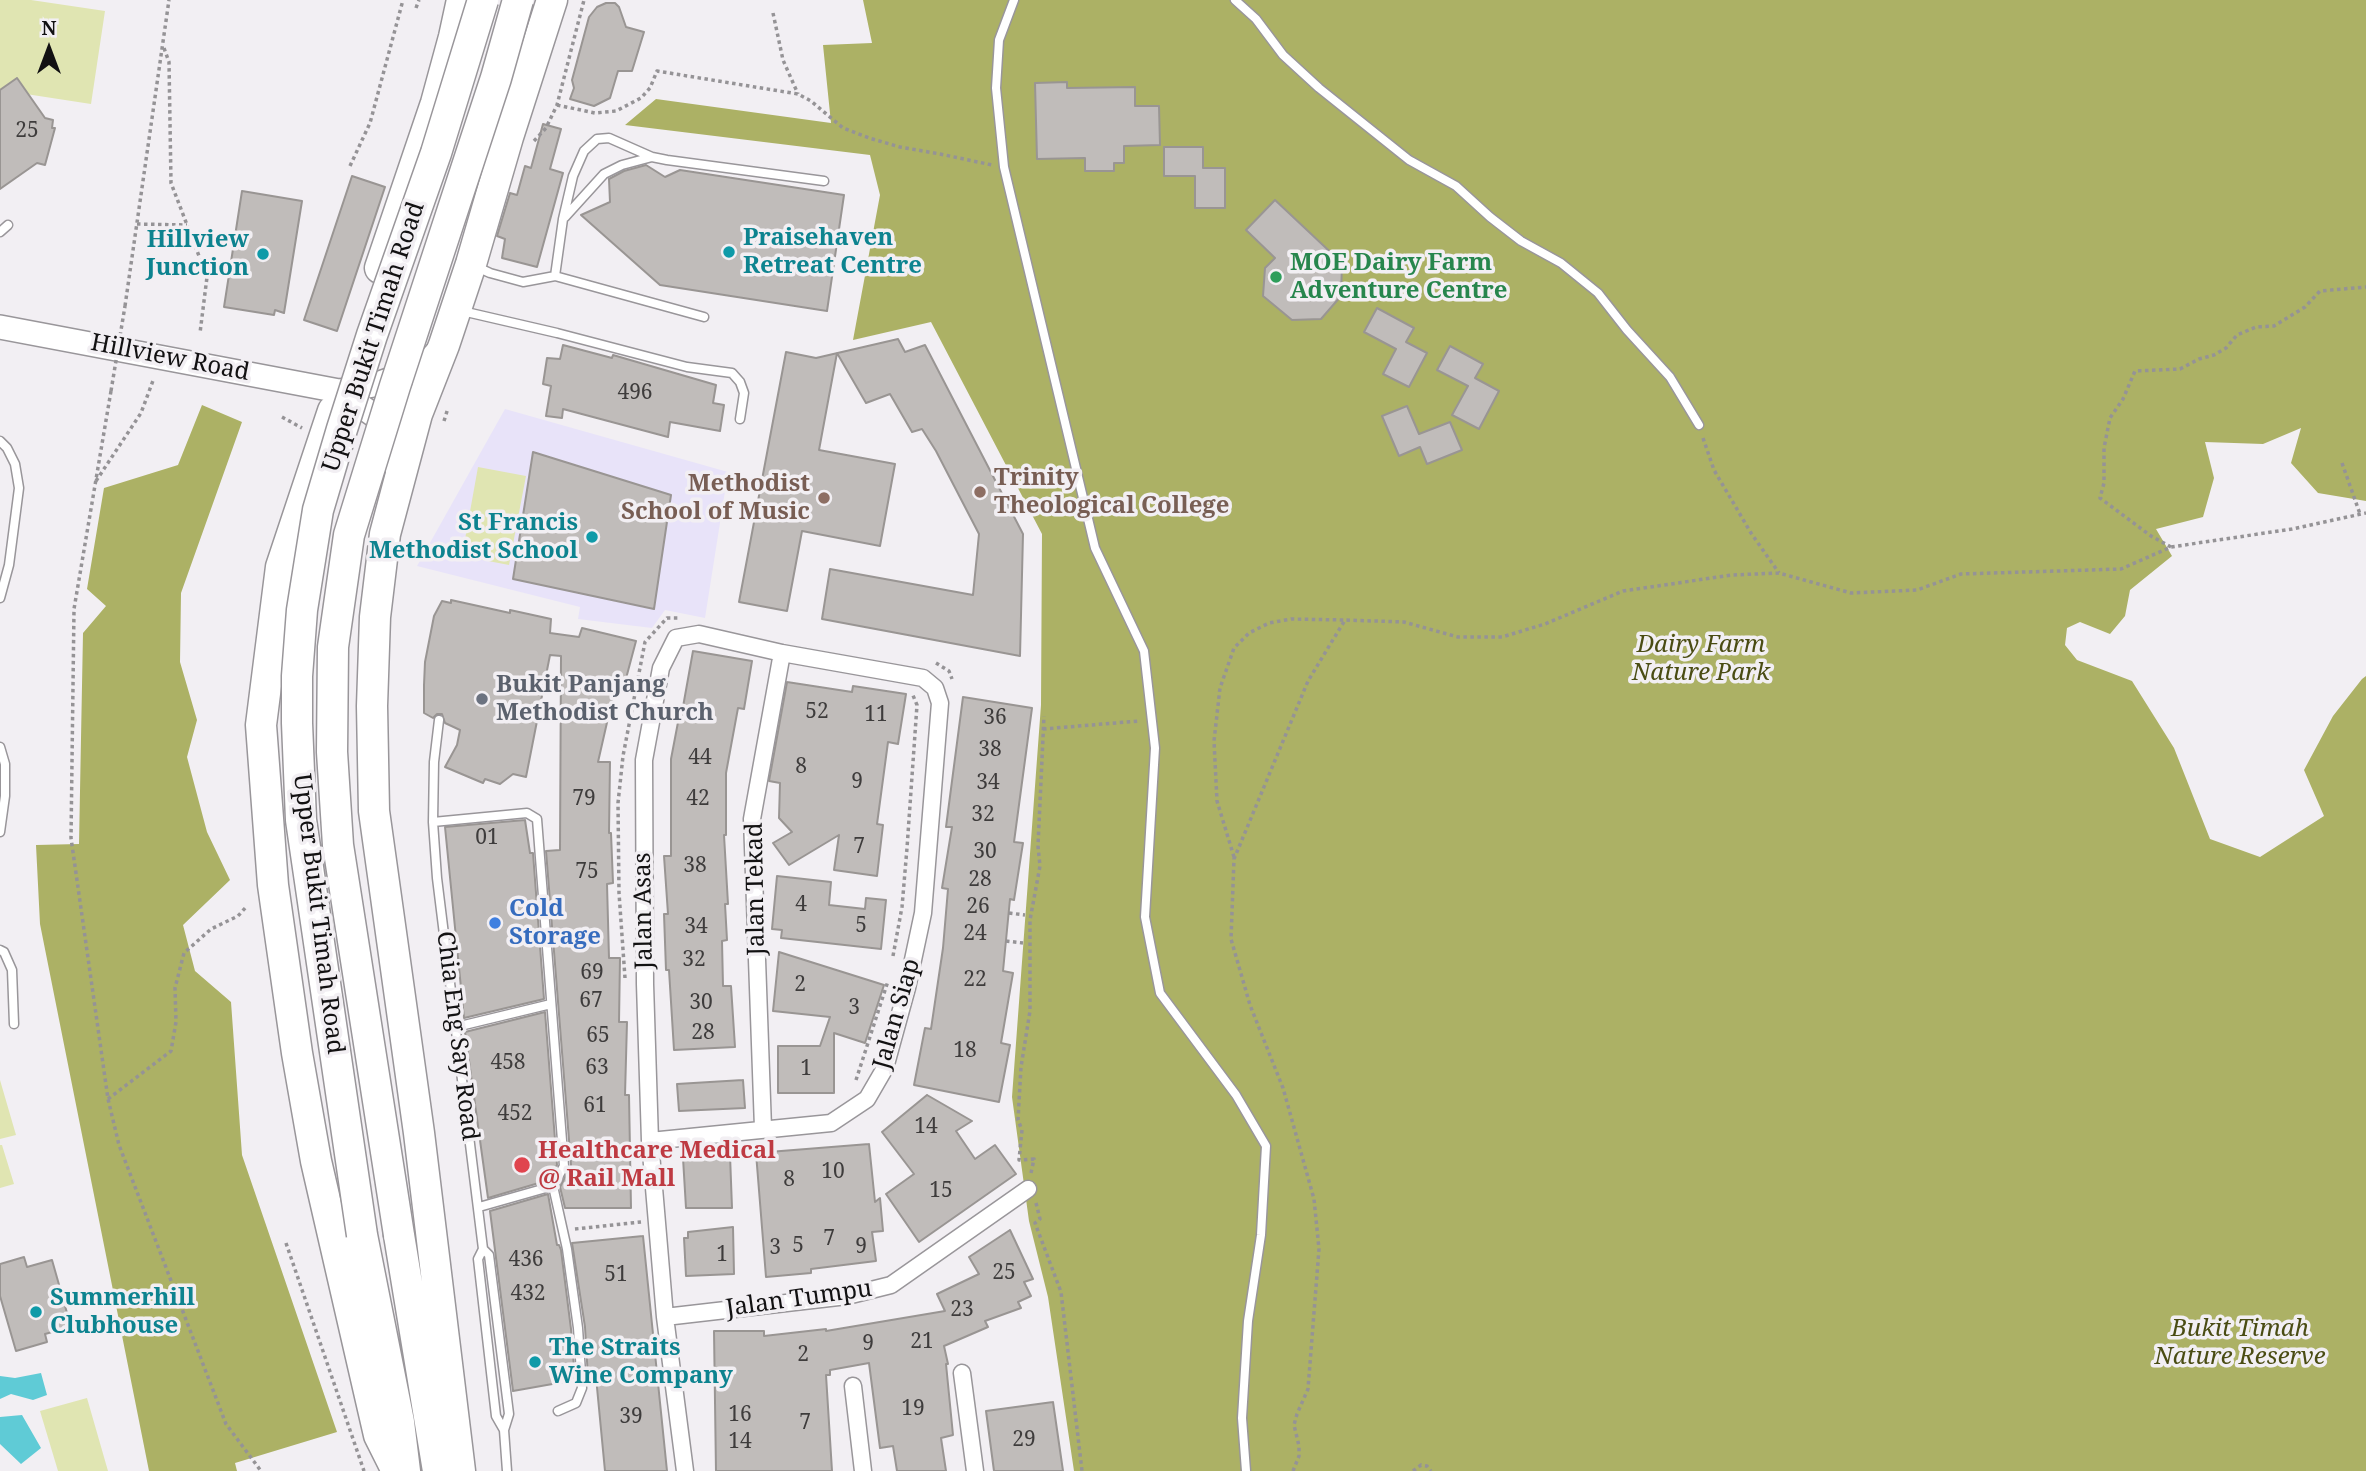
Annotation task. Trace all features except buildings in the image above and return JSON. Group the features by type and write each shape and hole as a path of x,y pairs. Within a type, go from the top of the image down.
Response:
{"highway":[{"path":"397,1471 379,1435 316,1161 297,1053 268,841 261,725 281,567 436,103 462,0"},
{"name":"Upper Bukit Timah Road","path":"405,1471 399,1422 362,1235 302,820 297,676 302,610 318,510 372,335 436,153 482,0"},
{"name":"Upper Bukit Timah Road","path":"438,1471 338,845 332,752 333,648 349,535 496,78 518,0"},
{"path":"460,1471 419,1133 374,811 372,706 375,617 385,534 417,414 471,264 552,0"}],"street":[{"name":"Hillview Road","path":"0,327 340,390"},
{"path":"340,390 381,383 422,368 444,345"},
{"path":"340,390 378,418 394,443 399,478"},
{"name":"Jalan Asas","path":"684,1471 666,1317 650,1141 645,984 644,770 661,667 676,638 699,634 782,653 923,678 935,688 940,703"},
{"name":"Jalan Tekad","path":"763,1128 752,819 782,653"},
{"name":"Jalan Siap","path":"650,1141 831,1123 867,1099 885,1068 907,988 923,913 940,703"},
{"name":"Jalan Tumpu","path":"666,1317 847,1296 891,1285 1031,1192"},
{"path":"962,1374 975,1471"},
{"path":"853,1386 863,1471"}],"lane":[{"path":"1014,0 999,40 996,88 1004,167 1095,548 1144,651 1155,748 1145,917 1160,993 1236,1095 1266,1146 1261,1235 1248,1321 1242,1418 1246,1471"},
{"path":"1235,0 1256,19 1283,55 1319,88 1409,160 1456,186 1490,218 1521,241 1561,263 1598,293 1670,377 1699,425"},
{"path":"555,276 563,219 573,176 584,150 597,139 609,138 652,157 824,181"},
{"path":"563,219 604,174 622,165 652,157"},
{"path":"0,232 8,225"},
{"path":"471,264 490,273 523,282 555,276 704,317"},
{"path":"456,309 687,367 732,373 740,382 744,393 740,419"},
{"path":"0,440 15,464 19,488 9,565 0,598"},
{"name":"Chia Eng Say Road","path":"439,720 433,762 433,822 479,1207 483,1249 478,1259 496,1416 504,1430 507,1471"},
{"path":"0,747 5,764 5,796 0,832"},
{"path":"433,822 527,813 537,819 564,1166 553,1186 563,1230 578,1328 582,1388 576,1403 558,1410"},
{"path":"0,950 4,952 12,970 14,1024"},
{"path":"456,1027 551,1004"},
{"path":"479,1207 553,1186"}],"path":[{"path":"169,0 125,306 74,609 71,838 107,1098 119,1145 226,1424 261,1471"},
{"path":"350,166 370,123 403,0"},
{"path":"416,8 419,0"},
{"path":"773,13 783,61 797,94"},
{"path":"163,47 169,62 169,174 173,192 207,277 200,333"},
{"path":"557,105 595,113 616,111 640,98 650,88 657,71 797,94 811,101 843,128 869,138 900,148 1004,167"},
{"path":"137,224 187,225"},
{"path":"2171,547 2151,536 2100,498 2104,483 2104,448 2110,418 2123,399 2135,371 2180,369 2226,348 2237,335 2256,327 2274,326 2305,307 2320,291 2366,286"},
{"path":"95,482 141,413 155,376"},
{"path":"444,421 453,424"},
{"path":"1699,425 1714,470 1751,533 1779,573"},
{"path":"2342,463 2360,514"},
{"path":"1293,1471 1299,1456 1294,1425 1308,1390 1319,1250 1314,1199 1283,1088 1251,1005 1231,939 1234,859 1217,801 1213,741 1220,688 1234,649 1249,632 1269,623 1291,619 1345,620 1404,622 1458,637 1502,637 1545,624 1623,591 1732,575 1779,573 1851,593 1917,590 1961,574 2121,569 2171,547 2292,529 2366,513"},
{"path":"1234,859 1308,681 1345,620"},
{"path":"892,962 902,907 917,705 911,690"},
{"path":"1044,716 1038,846 1040,866 1030,920 1030,1011 1021,1067 1018,1120 1022,1130 1018,1160 1034,1159 1031,1192 1040,1219 1035,1223 1061,1292 1083,1471"},
{"path":"1044,729 1121,723"},
{"path":"107,1098 171,1051 176,1022 175,988 184,953 211,929 237,916 247,906"},
{"path":"1009,913 1025,915"},
{"path":"1006,941 1023,943"},
{"path":"853,1088 890,975"},
{"path":"563,1230 632,1223"},
{"path":"286,1243 364,1471"},
{"path":"1413,1471 1421,1465 1427,1466 1431,1471"}],"shaded area":[{"path":"505,409 728,472 705,618 665,610 652,628 578,619 580,607 417,566"}],"green space":[{"path":"0,0 31,0 105,11 91,104 0,90"},
{"name":"Dairy Farm Nature Park","path":"863,0 2366,0 2366,501 2318,493 2291,463 2301,428 2263,444 2205,442 2214,478 2203,517 2156,529 2172,556 2130,590 2125,616 2110,634 2080,622 2067,628 2065,645 2077,660 2132,681 2174,748 2210,839 2260,857 2324,816 2304,770 2333,716 2366,676 2366,1471 1074,1471 1048,1297 1029,1221 1012,1097 1041,705 1042,534 931,322 853,340 880,195 870,155 625,125 656,99 831,123 823,45 872,43"},
{"path":"202,405 242,422 181,593 180,662 197,720 187,757 207,832 230,880 183,925 195,971 231,1002 242,1155 337,1432 235,1463 237,1471 149,1471 40,924 36,845 79,844 83,633 106,606 87,589 104,488 178,465"},
{"path":"478,467 526,476 509,565 462,556"},
{"path":"0,1080 16,1135 0,1139"},
{"path":"0,1145 14,1184 0,1188"},
{"path":"87,1398 108,1471 58,1471 40,1411"}],"water":[{"path":"41,1373 47,1395 33,1400 11,1394 0,1399 0,1376 15,1378"},
{"path":"22,1415 41,1448 21,1464 0,1444 0,1417"}],"place":[{"name":"Praisehaven Retreat Centre","path":"729,252"},
{"name":"Hillview Junction","path":"263,254"},
{"name":"MOE Dairy Farm Adventure Centre","path":"1276,277"},
{"name":"Trinity Theological College","path":"980,492"},
{"name":"Methodist School of Music","path":"824,498"},
{"name":"St Francis Methodist School","path":"592,537"},
{"name":"Bukit Panjang Methodist Church","path":"482,699"},
{"name":"Cold Storage","path":"495,923"},
{"name":"Healthcare Medical @ Rail Mall","path":"522,1165"},
{"name":"Summerhill Clubhouse","path":"36,1312"},
{"name":"The Straits Wine Company","path":"535,1362"}],"park label":[{"name":"Bukit Timah Nature Reserve","path":"2240,1343"}]}
